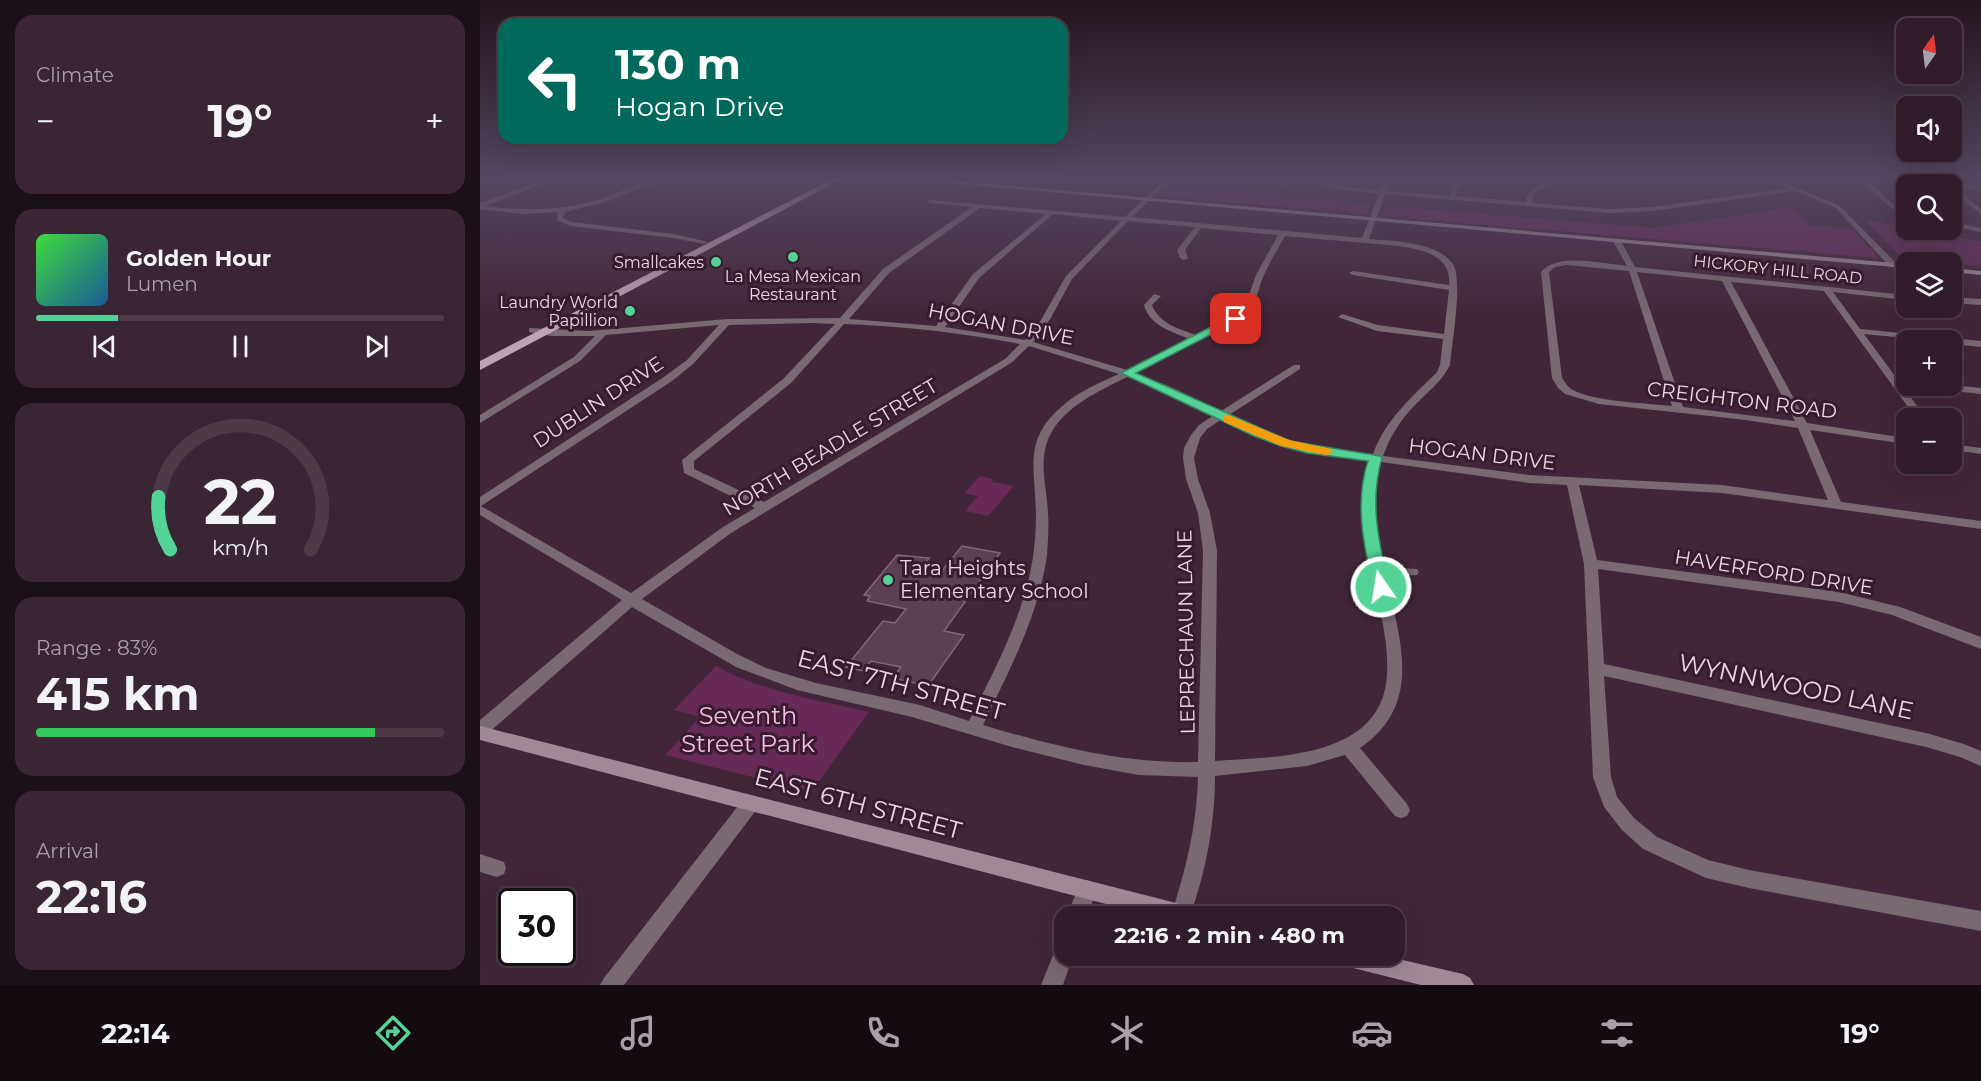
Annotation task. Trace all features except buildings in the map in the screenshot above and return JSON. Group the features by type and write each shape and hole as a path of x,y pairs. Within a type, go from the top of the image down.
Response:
{"main road":[{"path":"480,357 538,331 743,224"},
{"path":"709,242 746,224"},
{"path":"480,366 538,331"}],"street":[{"path":"577,224 663,239 709,242"},
{"path":"764,507 688,471 688,460 787,381 886,271 953,224"},
{"path":"939,328 976,276 1038,224"},
{"name":"NORTH BEADLE STREET","path":"480,732 631,600 727,530 1008,361 1028,343 1045,321 1069,278 1121,224"},
{"path":"1189,224 1399,244 1426,250 1446,260 1455,273 1445,365 1441,373 1398,418 1376,458 1370,477 1368,500 1370,536 1394,649 1394,688 1384,713 1370,731 1348,746 1401,810"},
{"path":"1365,241 1370,224"},
{"path":"1427,224 1896,265"},
{"path":"1854,224 1893,265"},
{"path":"1184,258 1181,250 1200,225"},
{"path":"1962,226 1981,230"},
{"path":"973,729 1020,627 1040,556 1042,514 1038,454 1052,423 1073,402 1236,319 1248,310 1254,301 1259,277 1283,233"},
{"path":"1617,241 1630,264 1678,409"},
{"path":"1630,242 1632,249 1630,264"},
{"name":"HICKORY HILL ROAD","path":"1574,394 1562,386 1557,378 1548,310 1545,272 1548,267 1568,263 1630,264 1725,278 1896,296"},
{"path":"1962,271 1981,273"},
{"path":"1353,273 1454,288"},
{"path":"1725,278 1802,425 1836,504"},
{"path":"1827,290 1913,408"},
{"path":"1157,296 1148,304 1152,316 1195,338"},
{"path":"1962,301 1981,303"},
{"path":"1342,317 1377,328 1449,337"},
{"name":"HOGAN DRIVE","path":"538,331 603,333 727,322 842,321 939,328 1028,343 1076,356 1167,389 1285,443 1307,449 1529,479 1722,489 1981,525"},
{"name":"DUBLIN DRIVE","path":"480,503 668,379 690,362 727,322"},
{"path":"1857,331 1896,335"},
{"path":"480,420 577,359 603,333"},
{"path":"1962,342 1981,344"},
{"name":"LEPRECHAUN LANE","path":"1187,906 1200,846 1208,768 1210,550 1205,516 1188,458 1196,435 1220,415 1296,367"},
{"path":"1962,389 1981,391"},
{"name":"CREIGHTON ROAD","path":"1574,394 1599,401 1802,425 1896,439"},
{"path":"1962,448 1981,451"},
{"path":"1573,483 1591,564 1602,777 1610,801 1628,824 1650,843 1706,869 1749,879 1981,921"},
{"name":"EAST 7TH STREET","path":"480,510 631,600 760,672 825,690 915,710 973,729 1120,765 1165,769 1208,768 1300,760 1348,746"},
{"name":"HAVERFORD DRIVE","path":"1591,564 1839,597 1895,611 1981,643"},
{"path":"1378,572 1412,572"},
{"name":"WYNNWOOD LANE","path":"1598,669 1926,740 1964,751 1981,759"},
{"name":"EAST 6TH STREET","path":"480,732 1147,906"},
{"path":"611,985 751,803"},
{"path":"1081,906 1087,890"},
{"path":"1052,985 1059,966"},
{"path":"1386,966 1463,985"}],"green space":[{"path":"1476,224 1605,224 1654,228 1681,224 1807,224 1852,229 1879,258"},
{"path":"1869,224 1896,225 1896,240 1962,238 1981,242 1981,266 1962,265 1962,252 1896,252"},
{"path":"980,476 993,479 992,482 1014,486 988,516 965,511 978,496 964,493"},
{"name":"Seventh Street Park","path":"716,666 771,689 869,712 811,792 665,755 700,717 674,710"}],"slow traffic":[{"path":"1228,419 1258,434 1307,449 1326,452"}],"place":[{"name":"La Mesa Mexican Restaurant","path":"793,257"},
{"name":"Smallcakes","path":"716,262"},
{"name":"Laundry World Papillion","path":"630,311"},
{"name":"Tara Heights Elementary School","path":"888,580"}],"route":[{"path":"1236,319 1127,373 1167,389 1258,434 1307,449 1376,458 1370,477 1368,500 1370,536 1381,587"}]}
